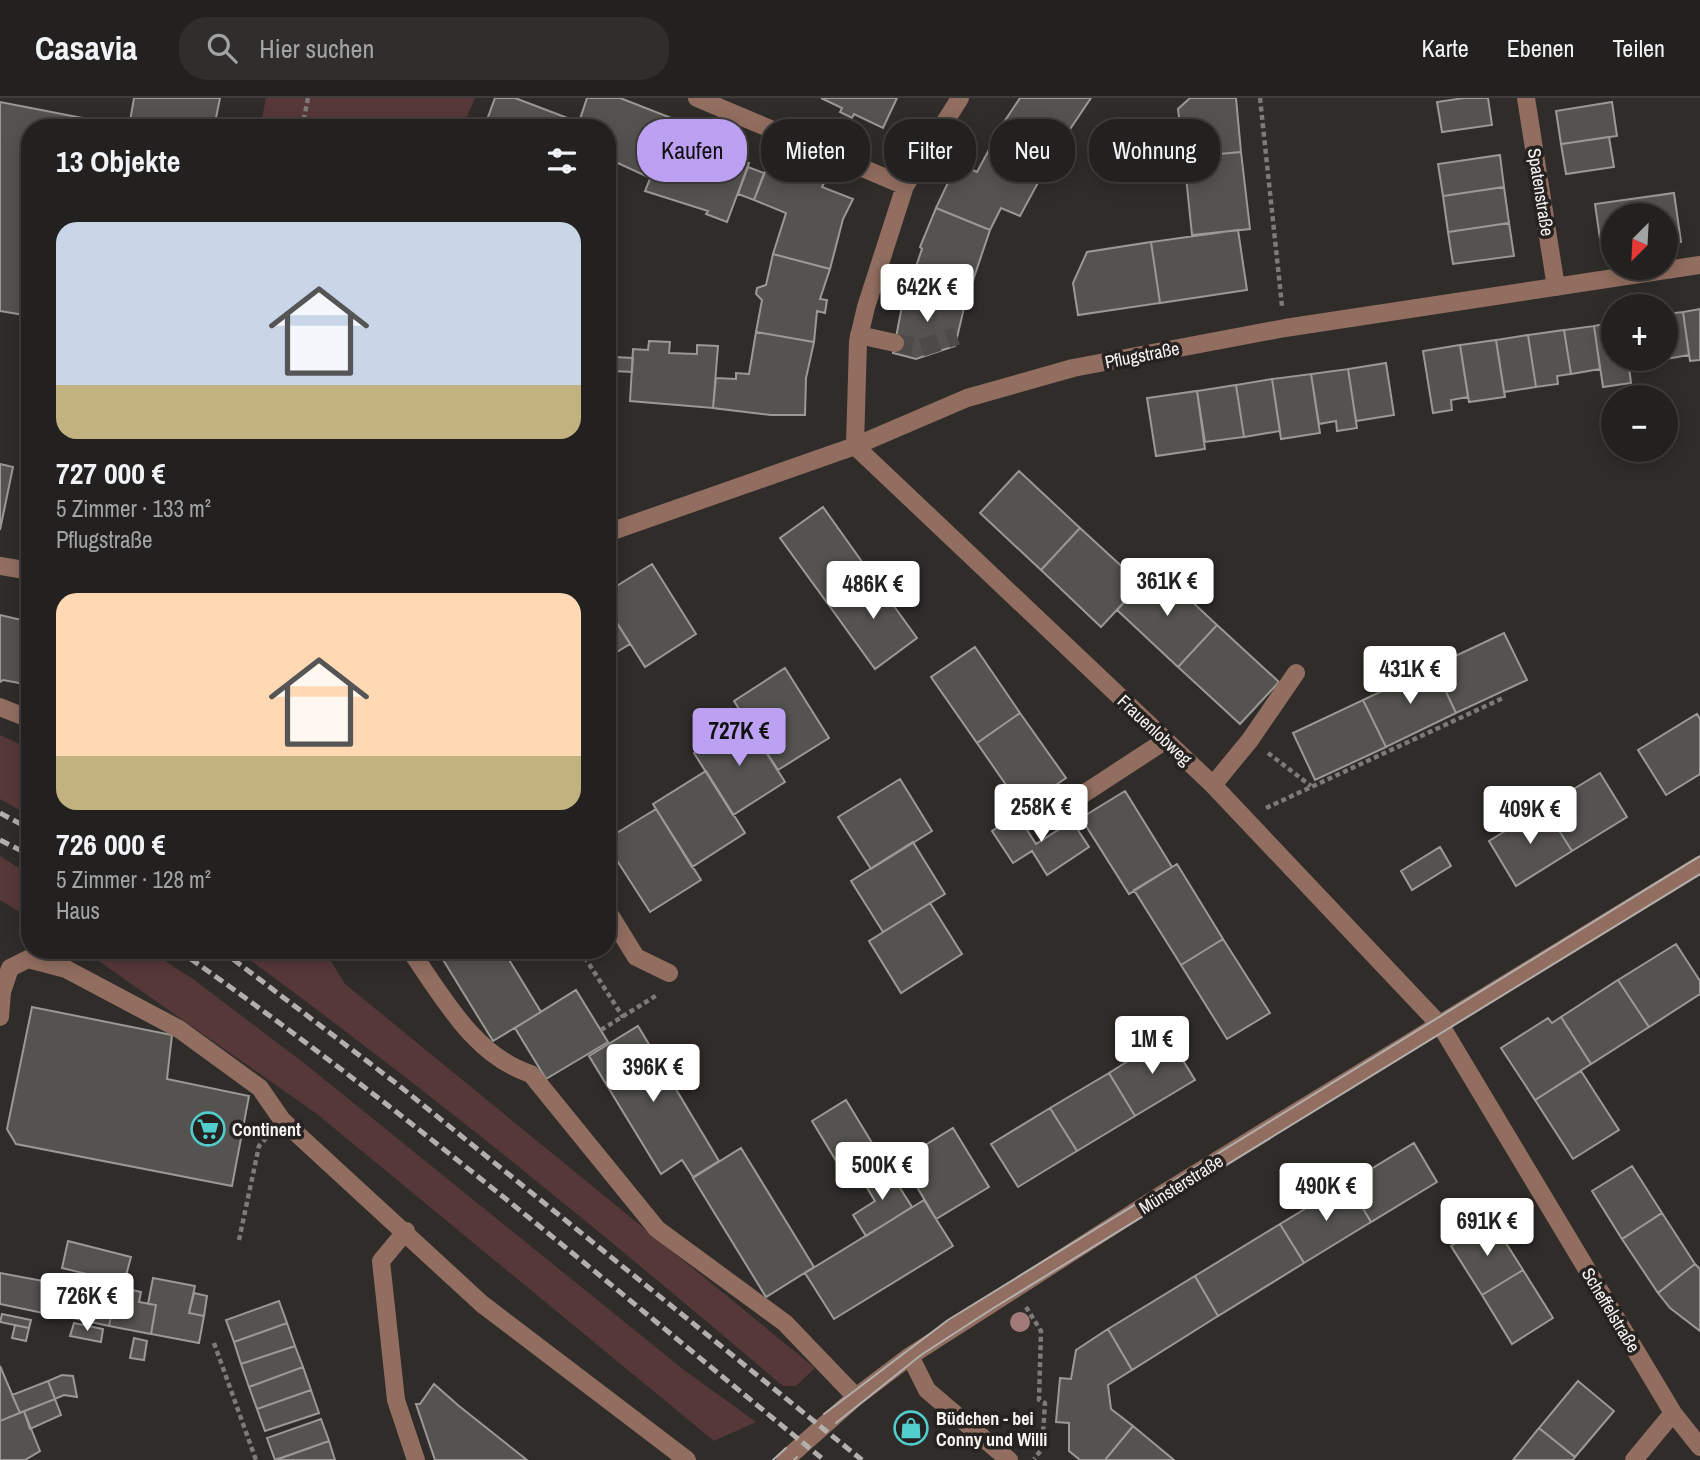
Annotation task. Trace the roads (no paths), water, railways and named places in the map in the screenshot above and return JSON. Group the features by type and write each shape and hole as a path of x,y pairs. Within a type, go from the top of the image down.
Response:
{"street":[{"path":"697,98 905,186"},
{"path":"855,446 859,338 905,186 960,98"},
{"name":"Spatenstraße","path":"1526,98 1556,286"},
{"name":"Pflugstraße","path":"616,530 855,446 967,398 1073,369 1285,328 1700,265"},
{"path":"859,338 895,343"},
{"name":"Frauenlobweg","path":"855,446 1213,785 1441,1026"},
{"path":"0,566 21,570"},
{"path":"1213,785 1250,740 1296,673"},
{"path":"0,707 21,715"},
{"path":"1045,818 1166,740"},
{"name":"Münsterstraße","path":"785,1460 856,1397 909,1356 1164,1194 1700,865"},
{"path":"616,925 636,957 669,973"},
{"path":"0,1017 2,992 10,968 28,959 66,969 179,1029 260,1088 282,1120 406,1231 421,1251 482,1304 687,1460"},
{"path":"416,959 455,1014 489,1054 510,1067 531,1074 657,1229 785,1323 856,1397"},
{"name":"Scheffelstraße","path":"1441,1026 1673,1413 1700,1447"},
{"path":"406,1231 381,1261 396,1400 416,1460"},
{"path":"909,1356 927,1390 1009,1460"},
{"path":"1634,1460 1673,1413"}],"tunnel":[{"path":"895,343 921,348 957,336"}],"tram line":[{"path":"824,1414 948,1320 1700,856"},
{"path":"836,1423 921,1355 992,1309 1700,874"},
{"path":"773,1460 786,1448"},
{"path":"794,1460 797,1457"}],"railway":[{"path":"0,813 21,824"},
{"path":"0,840 21,850"},
{"path":"191,959 425,1135 824,1460"},
{"path":"233,959 397,1084 862,1460"}],"place":[{"name":"Continent","path":"208,1129"},
{"name":"Büdchen - bei Conny und Willi","path":"911,1428"}]}
